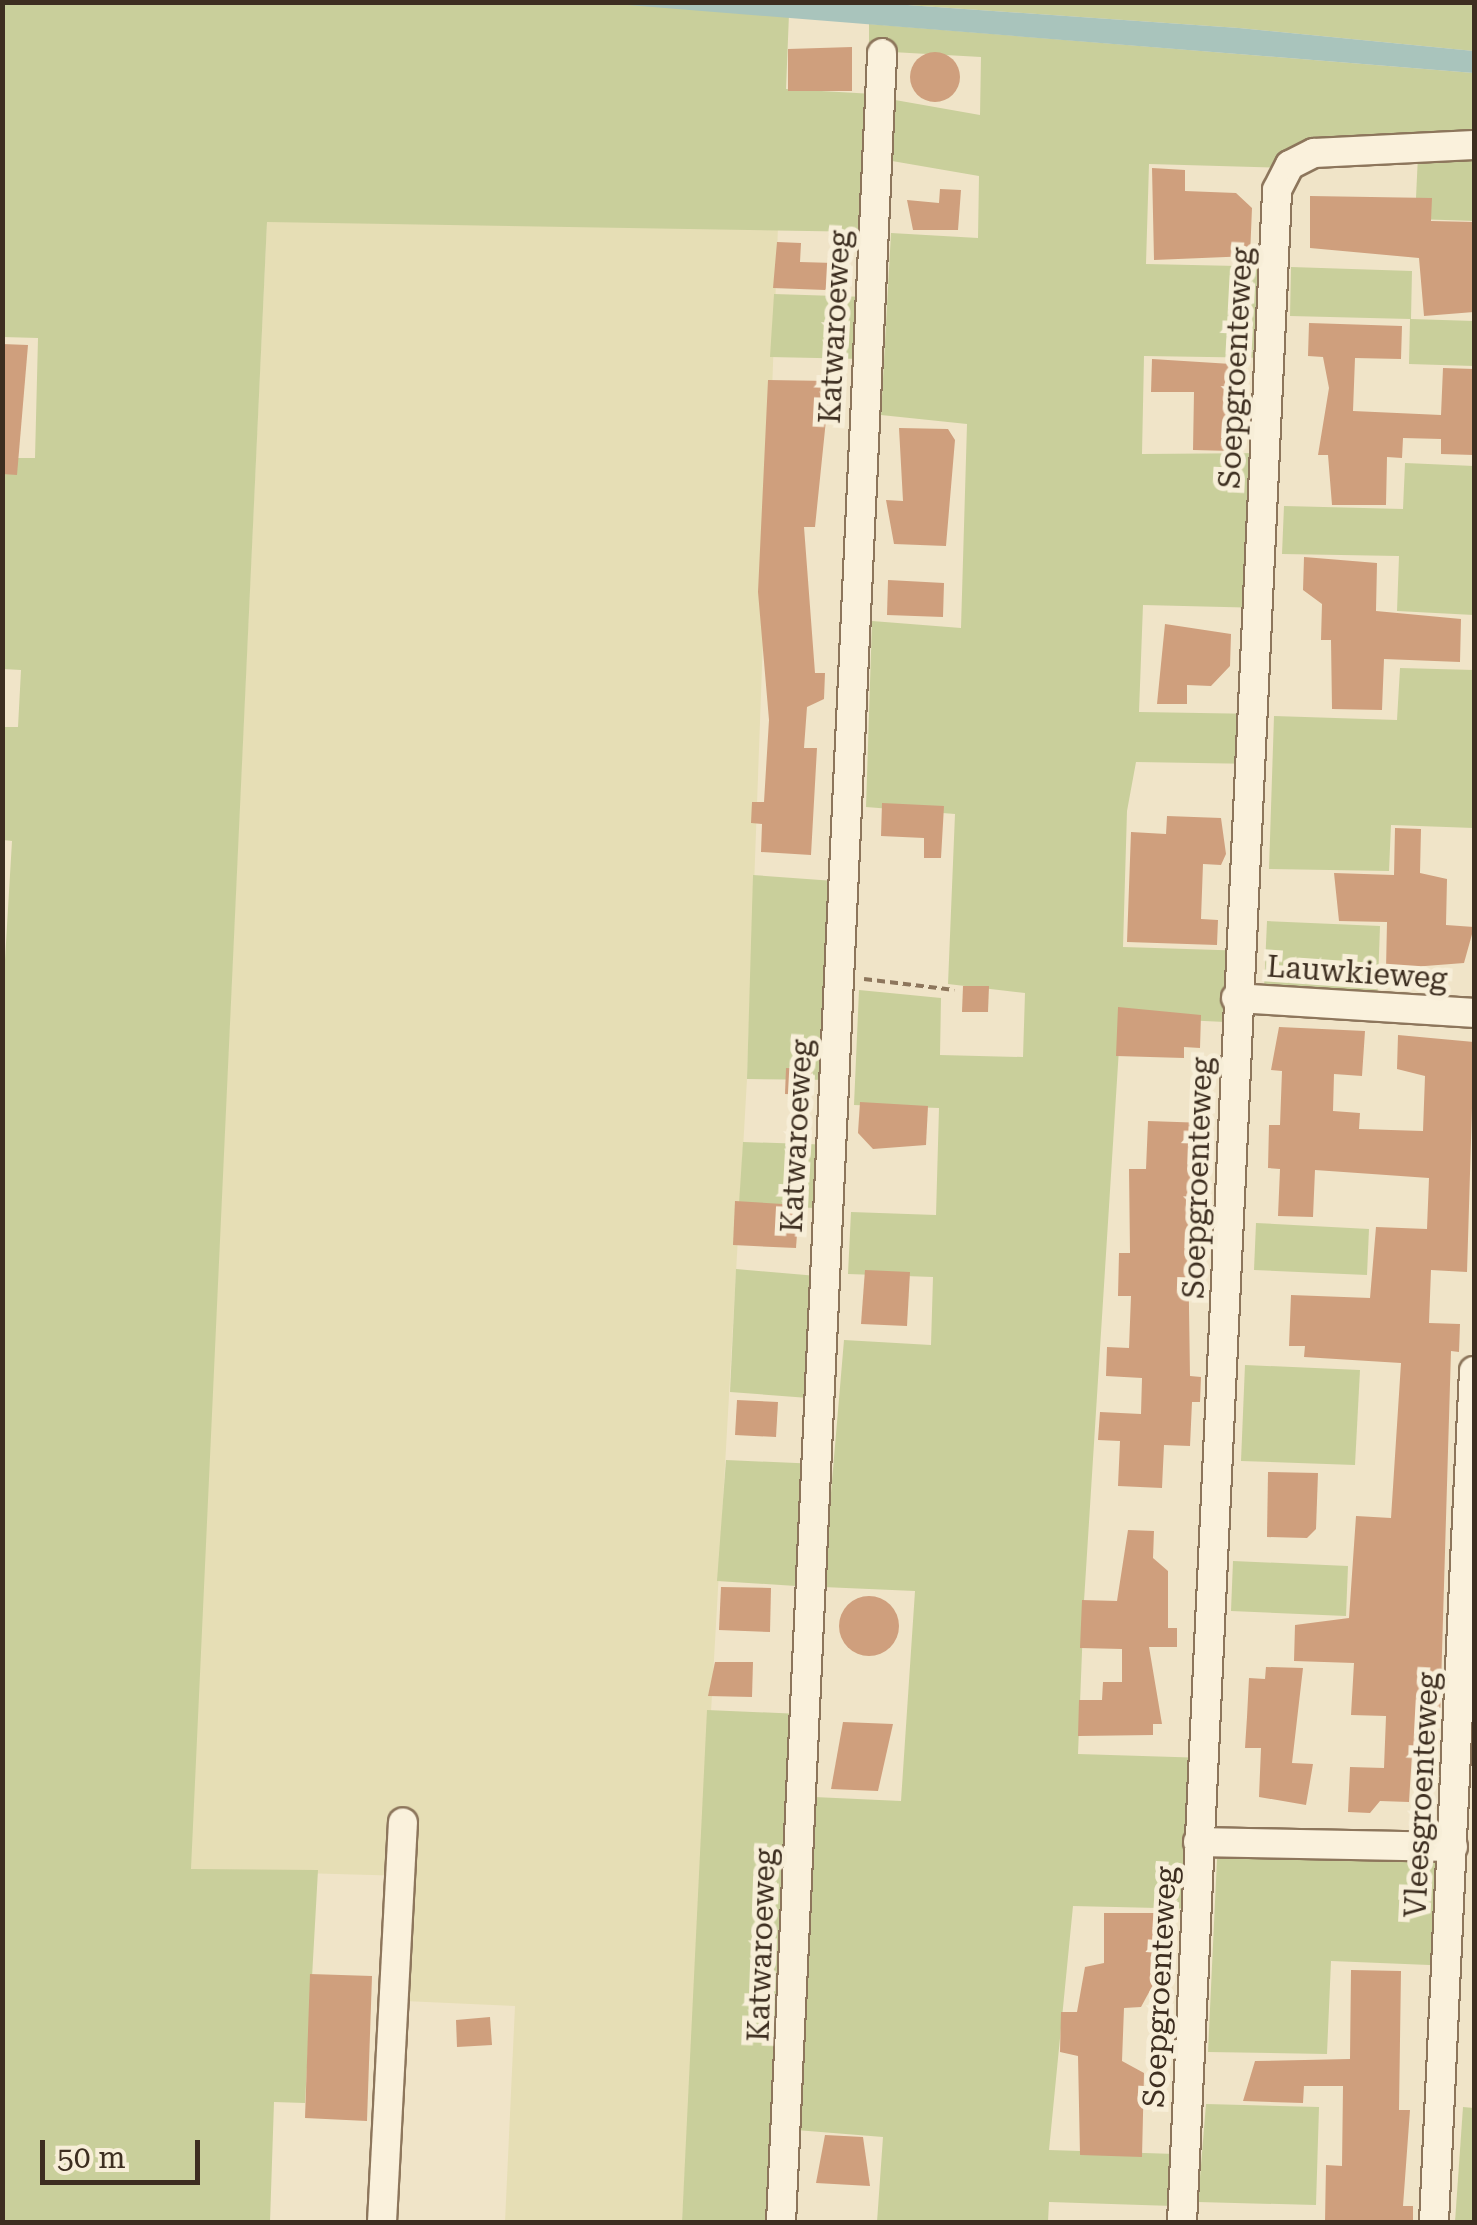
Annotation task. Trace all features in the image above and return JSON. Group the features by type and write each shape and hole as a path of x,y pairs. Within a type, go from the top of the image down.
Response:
{"street":[{"name":"Katwaroeweg","path":"782,2222 882,53"},
{"name":"Soepgroenteweg","path":"1182,2222 1236,998 1277,190 1290,165 1314,153 1474,145"},
{"name":"Lauwkieweg","path":"1236,998 1474,1013"},
{"name":"Vleesgroenteweg","path":"1434,2222 1474,1371"},
{"path":"382,2222 403,1823"},
{"path":"1198,1842 1452,1847"}],"path":[{"path":"839,976 954,990"}],"shaded area":[{"path":"267,221 778,227 747,1079 682,2222 505,2222 515,2006 404,2001 408,1876 190,1870"}],"green space":[{"path":"617,2 789,14 786,89 874,94 869,232 267,222 191,1869 318,1870 305,2103 274,2102 270,2222 3,2222 2,1010 12,841 3,840 2,727 18,727 21,670 3,669 3,458 35,458 38,338 3,337 3,3"},
{"path":"879,3 1474,3 1474,51 1239,28"},
{"path":"869,24 1474,73 1474,138 1285,168 1149,164 1146,264 1278,267 1274,358 1144,356 1142,454 1271,453 1265,608 1143,605 1139,712 1261,714 1259,764 1136,762 1127,811 1123,947 1250,951 1246,1023 1121,1017 1078,1754 1207,1758 1201,1909 1073,1906 1049,2150 1176,2154 1173,2206 1049,2202 1048,2222 877,2222 883,2137 796,2130 814,1797 901,1801 915,1591 823,1587 844,1340 931,1345 933,1277 848,1274 851,1212 936,1215 939,1108 854,1105 859,990 941,998 940,1055 1023,1057 1025,993 948,984 955,814 866,807 872,621 961,628 967,424 881,415 891,233 978,238 979,176 892,161 895,100 980,115 981,57 892,52 869,45"},
{"path":"1474,154 1474,221 1415,219 1418,155"},
{"path":"1291,267 1412,271 1411,319 1474,321 1474,366 1409,364 1410,319 1290,316"},
{"path":"774,294 867,297 864,359 770,357"},
{"path":"1405,463 1474,466 1474,615 1397,611 1399,556 1282,554 1284,506 1403,509"},
{"path":"1400,668 1474,670 1474,828 1391,825 1389,871 1269,869 1274,716 1397,720"},
{"path":"753,875 848,882 840,1080 747,1079"},
{"path":"1267,921 1380,926 1377,1010 1264,989"},
{"path":"743,1142 836,1145 833,1209 739,1204"},
{"path":"1256,1223 1369,1229 1367,1275 1254,1270"},
{"path":"736,1269 829,1277 822,1399 730,1392"},
{"path":"1245,1365 1360,1370 1355,1465 1241,1461"},
{"path":"726,1460 819,1464 811,1587 717,1581"},
{"path":"1233,1561 1348,1566 1346,1616 1231,1611"},
{"path":"707,1710 801,1714 777,2222 682,2222"},
{"path":"1235,1851 1439,1862 1454,1966 1331,1961 1327,2054 1208,2052 1217,1859"},
{"path":"1206,2104 1319,2107 1316,2205 1198,2202"},
{"path":"1463,2107 1474,2108 1474,2222 1455,2222"}],"water":[{"path":"603,3 879,3 1239,28 1474,51 1474,73"}],"building":[{"path":"852,47 852,91 788,91 788,49"},
{"path":"935,52 953,59 960,77 953,95 935,102 917,95 910,77 917,59"},
{"path":"1152,168 1185,170 1185,191 1236,193 1252,208 1250,256 1154,260"},
{"path":"940,189 961,190 958,230 913,230 907,200 939,203"},
{"path":"1310,196 1432,198 1431,221 1474,222 1474,312 1424,316 1419,258 1310,248"},
{"path":"777,242 801,243 800,262 834,263 834,281 825,290 773,288"},
{"path":"1309,323 1402,326 1401,359 1355,358 1353,411 1441,415 1443,368 1474,369 1474,455 1441,454 1441,439 1403,438 1402,458 1387,457 1386,505 1332,505 1328,455 1318,455 1329,388 1323,357 1308,356"},
{"path":"2,344 28,345 17,475 2,474"},
{"path":"1152,359 1247,365 1246,392 1234,392 1233,451 1193,450 1194,392 1151,392"},
{"path":"768,380 830,381 815,527 804,527 815,673 825,673 824,699 807,707 804,748 817,748 811,855 761,852 762,824 751,823 752,802 764,802 769,720 758,592"},
{"path":"899,428 948,429 955,440 946,546 894,544 886,500 903,501"},
{"path":"1304,557 1377,563 1376,611 1461,619 1460,662 1384,659 1382,710 1332,709 1331,640 1321,640 1322,604 1303,590"},
{"path":"888,580 944,583 943,617 887,615"},
{"path":"1165,624 1231,634 1230,666 1211,686 1187,685 1187,704 1157,704"},
{"path":"882,803 944,806 941,858 924,858 924,838 881,836"},
{"path":"1167,816 1221,818 1226,854 1221,865 1203,864 1201,919 1218,920 1217,945 1127,942 1131,832 1166,834"},
{"path":"1395,828 1421,829 1420,873 1447,879 1446,925 1474,927 1464,963 1386,969 1387,922 1339,921 1334,873 1394,875"},
{"path":"963,986 989,986 988,1012 962,1012"},
{"path":"1118,1007 1201,1015 1200,1048 1184,1047 1184,1058 1116,1056"},
{"path":"1279,1027 1365,1031 1362,1076 1334,1074 1333,1111 1360,1113 1359,1129 1423,1131 1425,1076 1397,1069 1398,1035 1474,1042 1467,1272 1431,1270 1429,1323 1460,1324 1459,1352 1451,1351 1440,1719 1432,1719 1430,1755 1412,1754 1409,1802 1380,1801 1370,1813 1348,1812 1350,1767 1384,1768 1386,1716 1351,1715 1354,1663 1294,1661 1295,1625 1349,1618 1356,1516 1391,1518 1401,1363 1304,1357 1305,1346 1289,1346 1291,1295 1370,1298 1376,1227 1427,1229 1429,1178 1315,1170 1313,1217 1278,1216 1280,1169 1268,1168 1269,1125 1280,1125 1282,1071 1271,1070"},
{"path":"786,1068 812,1069 811,1095 785,1094"},
{"path":"860,1102 928,1106 926,1145 873,1149 858,1133"},
{"path":"1148,1121 1206,1123 1188,1239 1190,1376 1201,1377 1200,1402 1192,1402 1190,1446 1164,1445 1162,1488 1118,1486 1120,1441 1098,1440 1100,1412 1141,1414 1142,1378 1106,1376 1107,1347 1129,1348 1131,1296 1118,1296 1119,1253 1130,1253 1129,1169 1146,1169"},
{"path":"735,1201 799,1205 796,1248 733,1245"},
{"path":"865,1270 910,1272 907,1326 861,1324"},
{"path":"737,1400 778,1402 776,1437 735,1435"},
{"path":"1268,1472 1318,1473 1316,1529 1307,1538 1267,1537"},
{"path":"1128,1530 1154,1531 1153,1558 1168,1571 1168,1628 1177,1628 1177,1647 1149,1647 1162,1724 1153,1724 1153,1735 1078,1736 1079,1700 1102,1700 1103,1682 1122,1682 1122,1649 1080,1648 1082,1600 1117,1601"},
{"path":"721,1587 771,1588 770,1632 719,1630"},
{"path":"869,1596 890,1605 899,1626 890,1647 869,1656 848,1647 839,1626 848,1605"},
{"path":"715,1662 753,1662 752,1697 708,1696"},
{"path":"1266,1667 1303,1668 1292,1763 1313,1764 1306,1805 1259,1797 1261,1748 1245,1748 1249,1678 1265,1679"},
{"path":"843,1722 893,1724 878,1791 831,1789"},
{"path":"1104,1913 1159,1913 1154,1983 1141,2007 1124,2008 1122,2061 1144,2073 1142,2157 1080,2155 1078,2056 1060,2052 1061,2012 1077,2012 1085,1967 1104,1963"},
{"path":"1351,1970 1401,1971 1399,2110 1410,2110 1403,2206 1413,2206 1413,2222 1325,2222 1326,2165 1342,2166 1343,2086 1304,2086 1303,2103 1243,2101 1255,2061 1350,2059"},
{"path":"310,1974 372,1976 367,2121 305,2118"},
{"path":"490,2017 492,2045 457,2047 456,2020"},
{"path":"825,2135 863,2137 870,2186 816,2183"}]}
